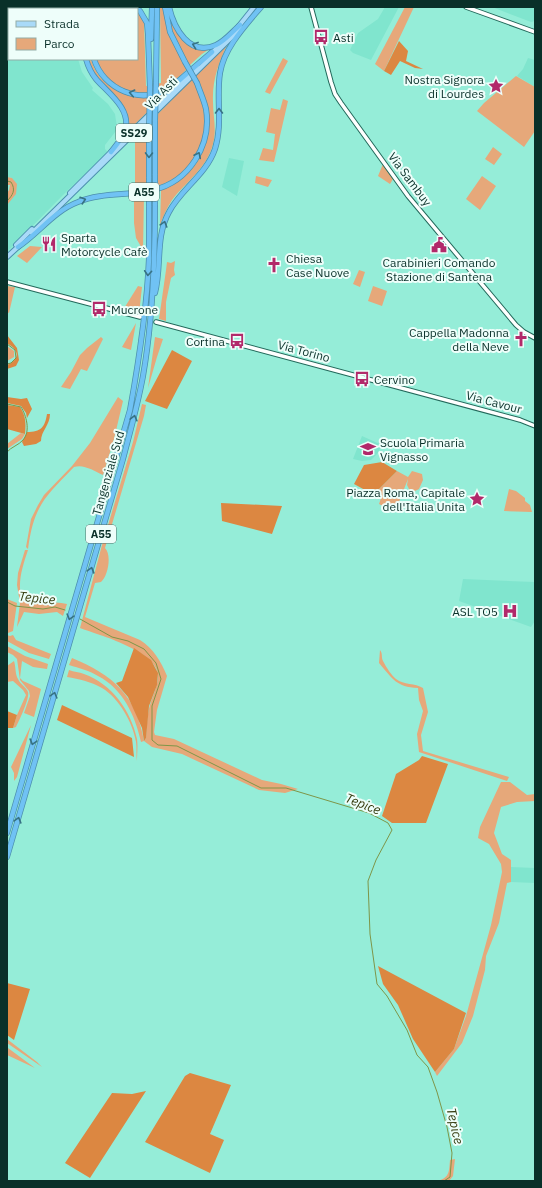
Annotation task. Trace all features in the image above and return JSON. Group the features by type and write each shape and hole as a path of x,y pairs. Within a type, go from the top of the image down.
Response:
{"highway":[{"path":"150,87 152,7"},
{"name":"Tangenziale Sud","path":"7,857 123,459 143,376 152,304 155,259 157,7"},
{"name":"A55","path":"18,246 30,239 53,217 78,202 102,196 154,190 169,185 187,171 194,163 200,152 206,131 206,109 197,83 170,32 165,7"},
{"path":"169,7 174,22 181,35 191,44 197,46 204,47 216,44 240,25"},
{"path":"152,304 157,287 160,239 164,224 175,201 203,171 215,148 218,134 219,82 222,63 239,34 260,7"},
{"name":"A55","path":"138,9 147,23 150,87"},
{"path":"94,60 100,73 107,82 124,92 143,95 153,94 169,88 212,52"},
{"path":"86,60 95,78 117,102 124,113 126,126 122,138 111,152"},
{"name":"Tangenziale Sud","path":"7,833 130,410 142,338 149,259 150,87"}],"main road":[{"name":"Via Asti","path":"7,255 240,25 254,7"},
{"name":"Via Asti","path":"7,255 63,204 233,36 260,7"}],"street":[{"name":"Via Sambuy","path":"312,7 331,82 335,94 341,103 408,196 516,325 524,332 535,338"},
{"path":"466,7 535,32"},
{"path":"7,283 140,317"},
{"name":"Via Torino","path":"156,322 447,400"},
{"name":"Via Cavour","path":"447,400 513,418 535,426"}],"shaded area":[{"path":"7,7 42,7 43,8 8,8 8,60 78,60 82,72 93,88 92,90 108,104 115,114 117,127 116,131 105,145 105,149 108,152 7,252 7,205 12,178 7,177"},
{"path":"385,7 399,7 371,60 353,53 350,50 358,33 378,19"},
{"path":"492,7 535,7 535,21 531,22"},
{"path":"399,41 408,51 406,61 423,69 415,68 400,61 391,75 384,71"},
{"path":"528,58 535,60 535,87 517,76 523,69"},
{"path":"229,158 244,161 237,196 222,187"},
{"path":"7,335 17,348 19,360 16,366 7,369 7,365 13,361 17,355 13,347 7,343"},
{"path":"172,350 192,361 167,409 145,401"},
{"path":"7,397 21,399 27,398 32,409 27,418 26,413 21,406 7,403"},
{"path":"7,405 20,407 25,420 25,434 7,429"},
{"path":"47,414 50,414 50,418 42,434 41,441 36,444 24,446 22,442 27,432 36,431 42,428"},
{"name":"Scuola Primaria Vignasso","path":"362,436 382,445 377,454 371,460 362,461 353,459"},
{"path":"382,462 397,471 377,491 365,490 354,484 364,465"},
{"path":"221,503 282,506 272,534 222,521"},
{"name":"ASL TO5","path":"463,579 535,582 535,621 531,627 459,601"},
{"path":"134,648 151,660 158,673 157,685 149,706 146,738 144,741 142,728 128,697 116,683 122,681"},
{"path":"62,705 132,738 134,757 57,720"},
{"path":"7,711 17,715 13,728 7,728"},
{"path":"422,756 448,764 426,823 392,823 382,816 396,774 419,760"},
{"path":"511,867 535,868 535,883 511,882"},
{"path":"378,966 466,1013 454,1049 435,1072 413,1039 398,1005 383,984"},
{"path":"7,983 30,989 14,1040 7,1035"},
{"path":"190,1073 231,1085 210,1134 224,1140 210,1173 145,1142 185,1076"},
{"path":"146,1091 90,1178 65,1163 112,1093 132,1094"}],"green space":[{"path":"160,7 163,7 169,34 187,69 173,82 158,90 149,92 141,93 132,91 117,86 110,81 100,69 96,60 138,60 138,12 144,21 146,86 161,83"},
{"path":"168,7 174,25 191,46 214,46 190,65 172,30 168,15"},
{"path":"405,7 414,7 384,71 375,64"},
{"path":"228,43 219,64 215,79 213,102 215,134 210,153 196,174 172,200 160,225 161,190 187,174 197,162 203,148 206,106 202,89 196,76"},
{"path":"283,58 288,61 270,94 265,92"},
{"path":"88,60 91,60 99,76 108,85 126,94 157,93 170,90 127,132 128,118 124,106 95,74"},
{"path":"516,76 535,87 535,131 524,147 477,111 484,103"},
{"path":"192,79 201,98 204,117 203,136 198,152 188,167 174,179 156,186 135,190 135,135 145,127"},
{"path":"283,99 288,101 274,162 259,160 263,148 273,150 275,134 266,132 271,108 280,110"},
{"path":"493,147 502,154 494,165 485,159"},
{"path":"383,164 393,179 390,184 378,176"},
{"path":"256,176 272,180 268,187 255,183"},
{"path":"482,176 496,186 480,210 466,199"},
{"path":"7,177 12,178 17,184 16,194 7,205 7,193 10,185 7,185"},
{"path":"144,196 143,250 136,238 134,223 134,197"},
{"path":"30,246 42,247 27,263 17,256"},
{"path":"175,261 175,275 171,278 166,302 166,321 159,319 167,262 171,263"},
{"path":"359,270 365,272 360,287 353,284"},
{"path":"7,286 15,287 9,313 7,312"},
{"path":"138,286 142,287 139,314 123,310"},
{"path":"373,286 387,291 382,306 368,301"},
{"path":"136,323 131,350 122,347"},
{"path":"101,337 103,339 87,371 81,369 70,389 61,387 80,355"},
{"path":"155,337 163,339 148,388"},
{"path":"7,346 14,351 14,357 7,361 8,359"},
{"path":"118,397 123,401 114,439 103,475 85,467 74,467 55,486 42,503 34,522 28,549 26,547 31,519 38,505 44,495 72,466 90,443"},
{"path":"142,404 146,405 144,416 105,548 109,560 106,575 101,582 95,583 85,617 145,643 153,651 162,665 167,676 157,710 154,732 155,735 174,739 262,780 298,789 285,793 259,790 182,754 152,747 144,741 146,738 149,709 158,679 155,666 138,651 80,628 102,545 133,442"},
{"path":"21,433 25,434 22,439 7,449 7,444"},
{"path":"397,471 408,477 412,471 422,474 423,480 419,489 411,493 407,485 408,479 395,512 379,504 381,498 365,490 377,491"},
{"path":"509,489 516,491 525,498 525,501 530,505 532,512 504,511"},
{"path":"25,550 28,550 22,569 20,582 22,601 67,604 63,616 57,612 39,614 24,612 17,627 20,603 17,585 18,573"},
{"path":"7,599 17,603 13,631 8,633 7,632"},
{"path":"7,635 13,635 16,640 51,654 49,659 29,653 7,641"},
{"path":"7,646 25,656 48,664 47,669 33,667 22,661 20,678 23,681 41,689 34,717 24,713 30,696 29,691 20,680 17,659 7,652"},
{"path":"380,650 383,661 394,678 399,681 423,688 428,712 421,735 423,751 509,777 507,781 419,752 417,734 423,711 419,700 418,688 405,686 392,678 379,663"},
{"path":"72,658 87,665 111,680 129,699 140,725 144,741 141,742 135,722 121,695 107,681 88,671 69,665"},
{"path":"14,661 17,677 27,690 28,695 26,704 16,727 13,728 26,695 23,690 13,681 7,682 7,666"},
{"path":"69,670 82,673 103,684 119,700 130,718 137,739 137,761 136,744 132,727 119,704 102,688 85,681 67,677"},
{"path":"31,725 17,777 14,781 14,773 11,767"},
{"path":"501,782 510,782 527,795 535,794 535,801 517,802 501,807 494,833 502,854 511,860 511,882 507,883 499,923 486,956 485,970 473,1016 462,1043 437,1076 435,1072 454,1049 466,1016 491,925 502,872 501,864 489,844 478,838 480,827"},
{"path":"7,1039 37,1062 42,1067 7,1043"},
{"path":"7,1047 8,1048 35,1068 7,1055"},
{"path":"455,1159 453,1176 449,1181 437,1181 447,1176 450,1160"}],"waterway":[{"name":"Tepice","path":"7,181 11,182 14,190 7,201"},
{"name":"Tepice","path":"7,344 15,350 16,358 11,363 7,364"},
{"name":"Tepice","path":"7,404 21,407 25,414 27,423 27,432 23,440 7,452"},
{"name":"Tepice","path":"7,602 15,606 43,609 55,607 65,610"},
{"name":"Tepice","path":"80,619 112,637 128,641 144,649 156,663 161,679 152,706 152,740 158,745 177,746 261,788 286,788 369,813 388,823 392,830 376,860 368,881 370,934 377,984 387,996 407,1030 417,1055 428,1067 437,1092 447,1127 452,1153 450,1177 444,1181"}],"place":[{"name":"Asti","path":"321,37"},
{"name":"Nostra Signora di Lourdes","path":"496,86"},
{"name":"Sparta Motorcycle Cafè","path":"49,244"},
{"name":"Carabinieri Comando Stazione di Santena","path":"439,245"},
{"name":"Chiesa Case Nuove","path":"274,265"},
{"name":"Mucrone","path":"99,309"},
{"name":"Cappella Madonna della Neve","path":"521,339"},
{"name":"Cortina","path":"237,341"},
{"name":"Cervino","path":"362,379"},
{"name":"Scuola Primaria Vignasso","path":"368,449"},
{"name":"Piazza Roma, Capitale dell'Italia Unita","path":"477,499"},
{"name":"ASL TO5","path":"510,611"}]}
